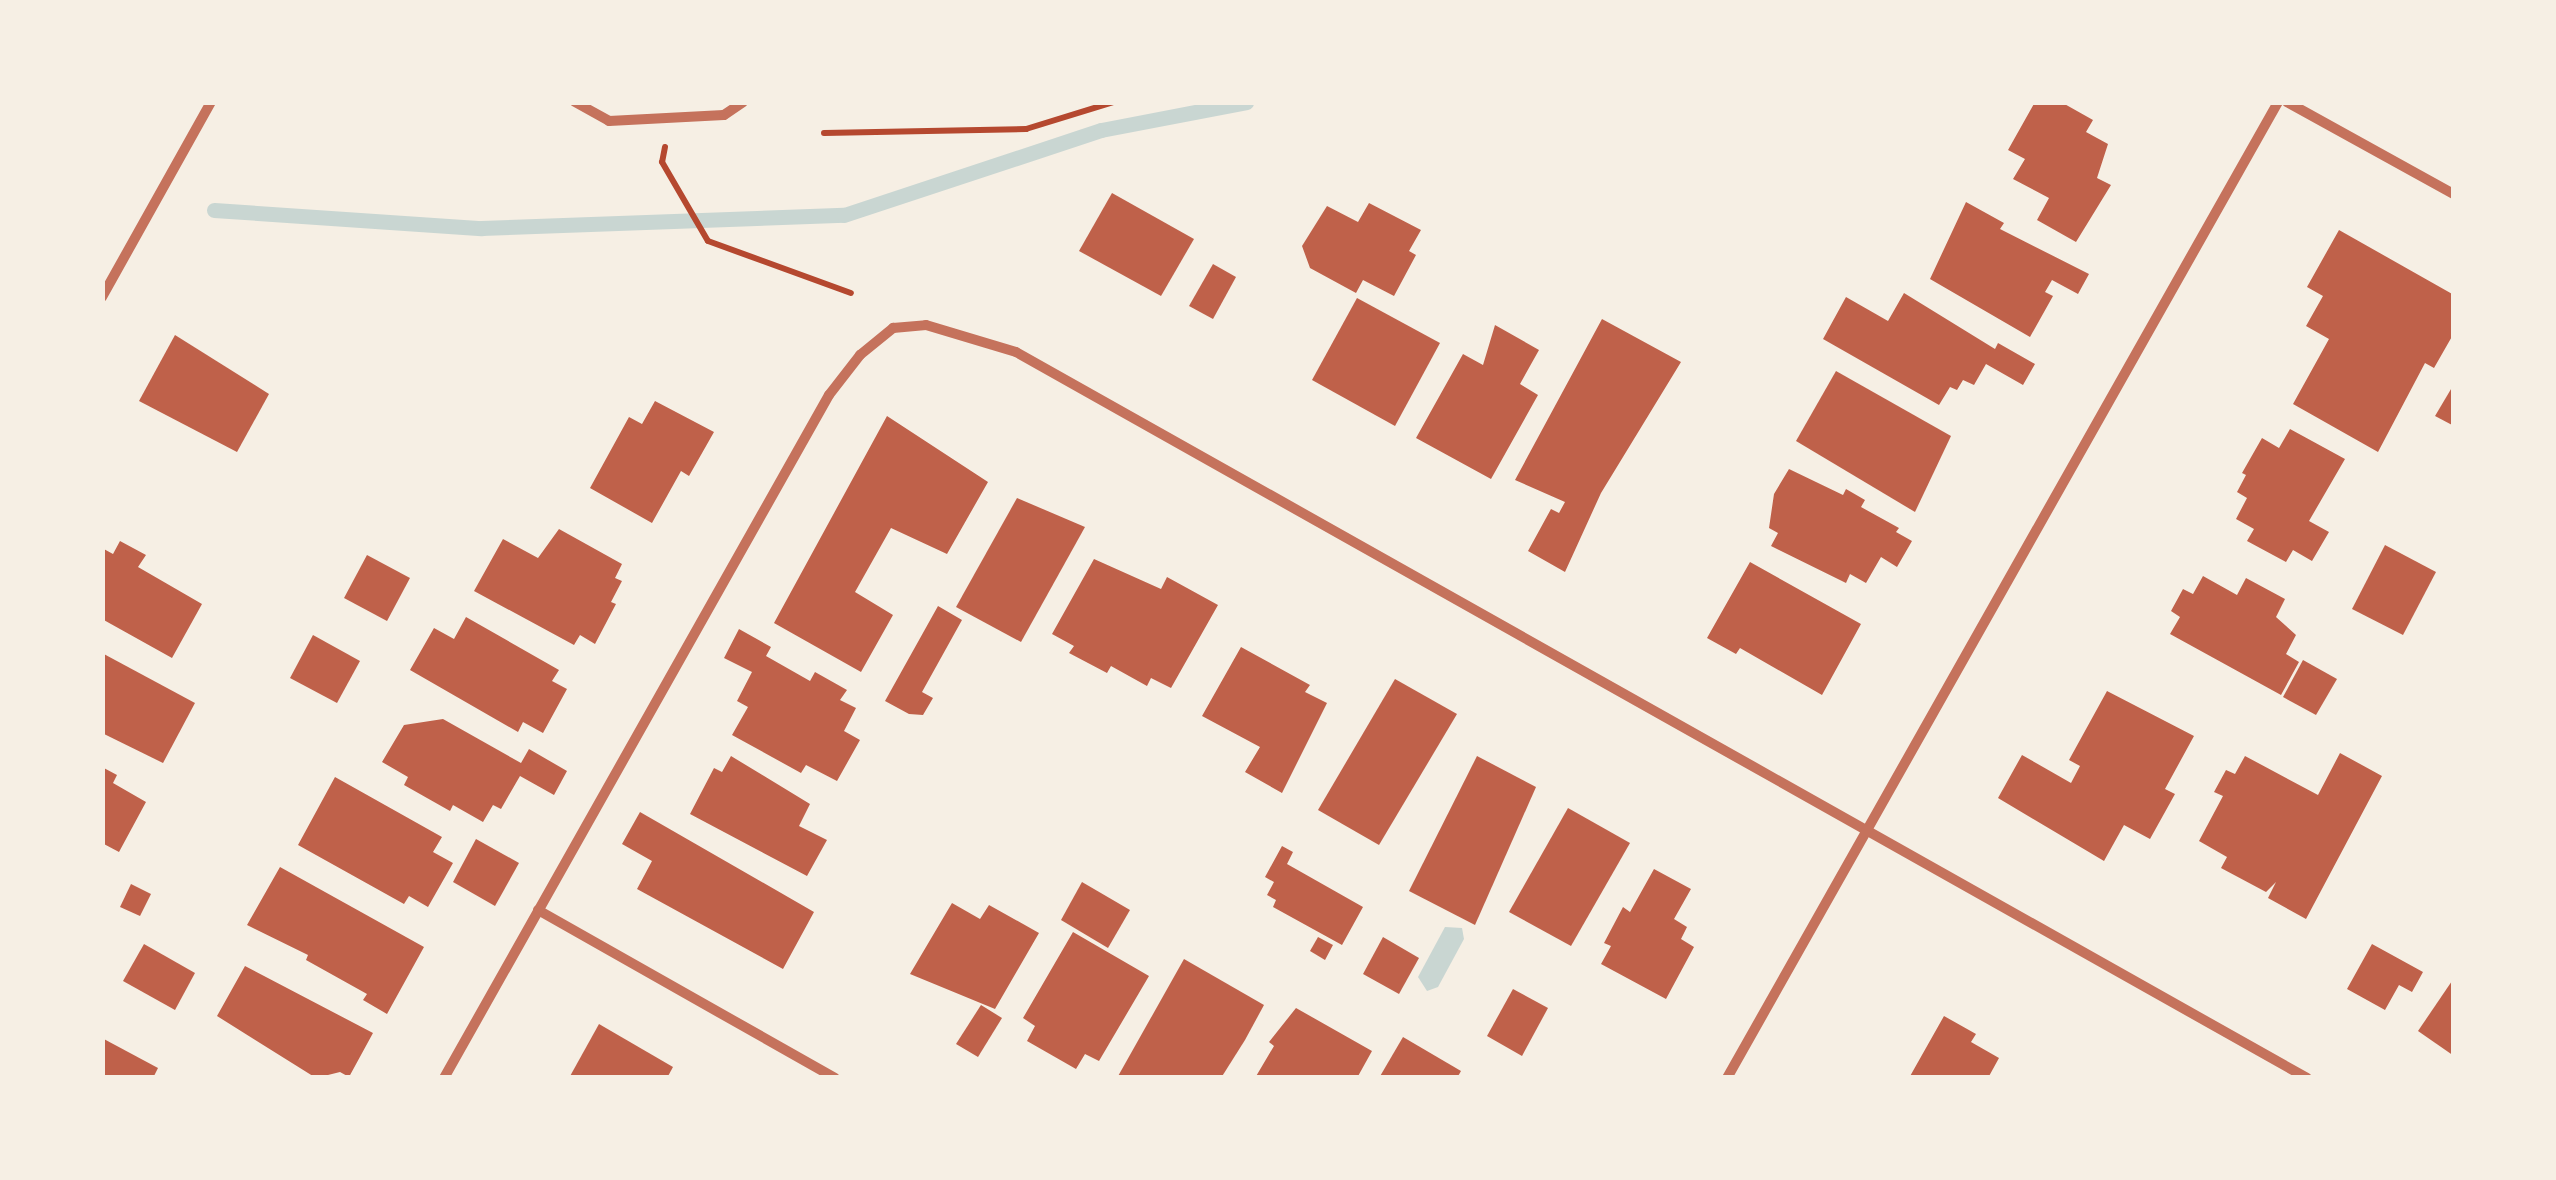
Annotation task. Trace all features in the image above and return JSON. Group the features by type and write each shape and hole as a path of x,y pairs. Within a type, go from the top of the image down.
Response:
{"street":[{"path":"102,296 211,102"},
{"path":"575,102 609,121 669,121 724,115 743,102"},
{"path":"1726,1078 1864,826 2278,102"},
{"path":"2288,102 2454,194"},
{"path":"444,1078 829,396 860,355 893,328 926,325 1016,352 2307,1078"},
{"path":"538,910 835,1078"}],"path":[{"path":"824,133 1026,129 1114,102"},
{"path":"662,162 708,241 851,293"}],"shaded area":[{"path":"1445,927 1462,928 1464,939 1438,987 1427,991 1418,977"}],"building":[{"path":"2035,102 2061,102 2093,120 2086,132 2108,144 2097,178 2111,185 2076,242 2037,220 2049,198 2013,179 2025,159 2008,150"},
{"path":"1112,193 1194,239 1161,296 1079,251"},
{"path":"1966,202 2004,223 2000,229 2089,274 2078,294 2052,280 2045,292 2053,296 2030,337 1930,279"},
{"path":"1369,203 1421,230 1409,251 1416,255 1394,296 1363,280 1356,293 1310,268 1302,246 1327,206 1358,222"},
{"path":"2339,230 2454,295 2454,333 2434,368 2425,363 2378,452 2293,404 2329,339 2306,326 2323,296 2307,287"},
{"path":"1213,264 1236,277 1213,319 1189,306"},
{"path":"1904,293 1995,349 1998,343 2035,364 2023,385 1986,364 1974,385 1963,380 1957,390 1950,387 1939,405 1823,339 1846,297 1888,321"},
{"path":"1357,298 1440,343 1395,426 1312,380"},
{"path":"1602,319 1681,362 1601,493 1565,572 1528,551 1551,509 1559,513 1565,502 1515,480"},
{"path":"1495,325 1539,350 1520,384 1538,395 1491,479 1416,438 1463,354 1483,365"},
{"path":"175,335 269,394 237,452 139,401"},
{"path":"1836,371 1951,436 1915,512 1796,441"},
{"path":"2454,384 2454,426 2435,416"},
{"path":"655,401 714,432 689,476 681,471 652,523 590,488 629,417 642,424"},
{"path":"887,416 988,482 947,554 891,528 855,592 893,615 861,672 774,623"},
{"path":"2290,429 2345,459 2309,521 2329,532 2312,561 2293,550 2286,562 2247,541 2254,529 2236,519 2247,498 2237,492 2246,475 2242,473 2262,438 2279,448"},
{"path":"1789,469 1843,495 1846,489 1865,500 1861,507 1899,528 1896,532 1912,541 1897,567 1881,557 1866,583 1850,574 1846,583 1771,546 1778,533 1769,528 1774,494"},
{"path":"1017,498 1085,527 1021,642 956,607"},
{"path":"559,529 622,564 615,578 622,581 611,602 616,604 595,644 580,635 574,645 474,591 503,539 538,558"},
{"path":"120,541 146,555 138,567 202,604 172,658 102,619 102,548 113,554"},
{"path":"2385,545 2436,572 2403,635 2352,609"},
{"path":"367,555 410,578 387,621 344,598"},
{"path":"1094,559 1161,589 1167,577 1218,605 1171,688 1151,678 1147,686 1111,666 1107,673 1069,653 1074,646 1052,634"},
{"path":"1750,562 1861,624 1822,695 1740,648 1736,654 1707,638"},
{"path":"2203,576 2237,595 2246,578 2285,599 2276,617 2296,635 2286,654 2299,662 2281,695 2170,634 2180,617 2171,611 2183,589 2193,594"},
{"path":"938,606 962,620 922,692 933,698 923,715 909,714 885,701"},
{"path":"466,617 559,670 552,681 567,689 543,733 523,722 518,732 410,670 434,628 454,639"},
{"path":"739,629 771,647 766,656 810,681 815,672 847,690 840,700 856,708 844,731 860,740 837,781 806,765 801,773 732,735 748,707 737,701 752,672 724,658"},
{"path":"313,635 360,661 337,703 290,678"},
{"path":"1241,647 1310,685 1305,692 1327,703 1282,793 1245,772 1260,747 1202,716"},
{"path":"102,653 195,703 163,763 102,733"},
{"path":"2303,660 2337,679 2316,715 2283,697"},
{"path":"1395,679 1457,714 1379,845 1318,810"},
{"path":"2107,691 2194,736 2165,789 2175,794 2150,839 2124,825 2104,861 1998,798 2022,755 2071,783 2080,766 2069,760"},
{"path":"443,719 521,763 529,749 567,771 554,795 520,776 501,809 493,805 483,822 453,805 450,811 404,785 408,777 382,762 404,725"},
{"path":"2340,753 2382,776 2306,919 2268,898 2276,882 2266,892 2221,868 2227,857 2199,841 2223,796 2214,792 2226,770 2235,774 2245,756 2318,795"},
{"path":"731,756 810,804 799,826 827,840 807,876 690,814 714,768 722,772"},
{"path":"1477,756 1536,787 1475,925 1409,891"},
{"path":"102,767 117,775 113,783 146,802 119,852 102,843"},
{"path":"335,777 442,837 433,852 453,863 428,907 409,896 404,904 298,845"},
{"path":"1568,808 1630,843 1571,946 1509,912"},
{"path":"640,812 814,912 783,969 637,889 652,861 622,844"},
{"path":"476,839 519,863 495,906 453,882"},
{"path":"1282,846 1293,852 1287,864 1363,907 1342,945 1273,907 1276,900 1267,895 1274,882 1265,877"},
{"path":"280,867 424,947 387,1014 363,1000 367,994 306,960 308,955 247,925"},
{"path":"1654,869 1691,889 1674,919 1687,927 1681,939 1694,947 1666,999 1601,964 1611,946 1604,943 1623,907 1630,912"},
{"path":"1082,882 1130,910 1108,948 1061,920"},
{"path":"131,884 151,894 140,916 120,907"},
{"path":"952,903 980,919 989,905 1039,933 995,1009 910,974"},
{"path":"1073,932 1149,976 1099,1061 1085,1054 1076,1069 1027,1041 1035,1026 1023,1018"},
{"path":"1318,937 1333,945 1325,960 1310,951"},
{"path":"1383,937 1419,958 1399,994 1363,974"},
{"path":"144,944 195,973 175,1010 123,981"},
{"path":"2372,944 2423,972 2412,992 2399,985 2385,1010 2347,989"},
{"path":"1184,959 1264,1005 1245,1040 1221,1078 1117,1078"},
{"path":"245,966 373,1033 349,1077 340,1072 316,1078 217,1016"},
{"path":"2454,978 2454,1056 2418,1031"},
{"path":"1513,989 1548,1008 1522,1056 1487,1036"},
{"path":"981,1005 1002,1018 978,1057 956,1044"},
{"path":"1296,1008 1372,1051 1357,1078 1255,1078 1274,1046 1269,1042"},
{"path":"1944,1016 1976,1034 1971,1042 1999,1058 1988,1078 1909,1078"},
{"path":"599,1024 673,1067 667,1078 569,1078"},
{"path":"1403,1037 1461,1071 1457,1078 1379,1078"},
{"path":"102,1038 158,1068 153,1078 102,1078"}],"waterway":[{"path":"214,210 481,228 844,215 1101,130 1246,102"}]}
